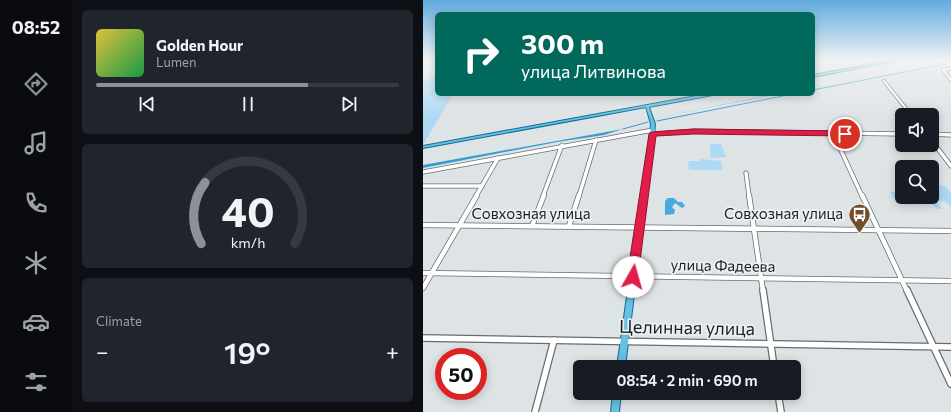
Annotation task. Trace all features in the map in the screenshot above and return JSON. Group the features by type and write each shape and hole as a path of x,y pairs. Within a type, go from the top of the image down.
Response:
{"main road":[{"path":"423,148 702,96"},
{"path":"622,360 653,132 653,124 647,106"},
{"path":"615,412 616,400"}],"street":[{"path":"884,81 905,108"},
{"path":"423,172 562,145 653,132 694,131 895,134"},
{"path":"833,133 951,384"},
{"path":"939,134 951,134"},
{"path":"569,226 597,140"},
{"path":"532,226 562,145"},
{"path":"939,150 950,164"},
{"path":"423,288 498,158"},
{"path":"746,173 774,360"},
{"path":"423,186 482,186"},
{"name":"Совхозная улица","path":"423,225 951,231"},
{"name":"улица Фадеева","path":"423,273 951,282"},
{"name":"Целинная улица","path":"423,338 771,342 951,347"},
{"path":"535,412 554,340"},
{"path":"779,400 781,412"}],"shaded area":[{"path":"435,79 435,96 452,96 423,145 423,81"},
{"path":"765,96 768,96 670,115"},
{"path":"623,129 604,135 557,142 423,168 423,165"},
{"path":"710,144 721,144 726,157 711,158"},
{"path":"700,159 721,161 722,170 689,170 688,161 700,161"},
{"path":"939,186 946,186 951,194 951,207 945,201 939,201"},
{"path":"890,192 895,192 895,200"},
{"path":"668,198 674,198 678,202 682,202 685,206 682,208 675,203 672,207 675,210 674,214 665,215 665,201"},
{"path":"932,204 939,204 942,209 937,209"}],"waterway":[{"path":"815,90 868,79"},
{"path":"657,121 783,96"},
{"path":"623,129 648,122"}],"place":[{"name":"Совхозная улица","path":"859,234"}],"route":[{"path":"633,277 652,134 694,131 845,134"}]}
